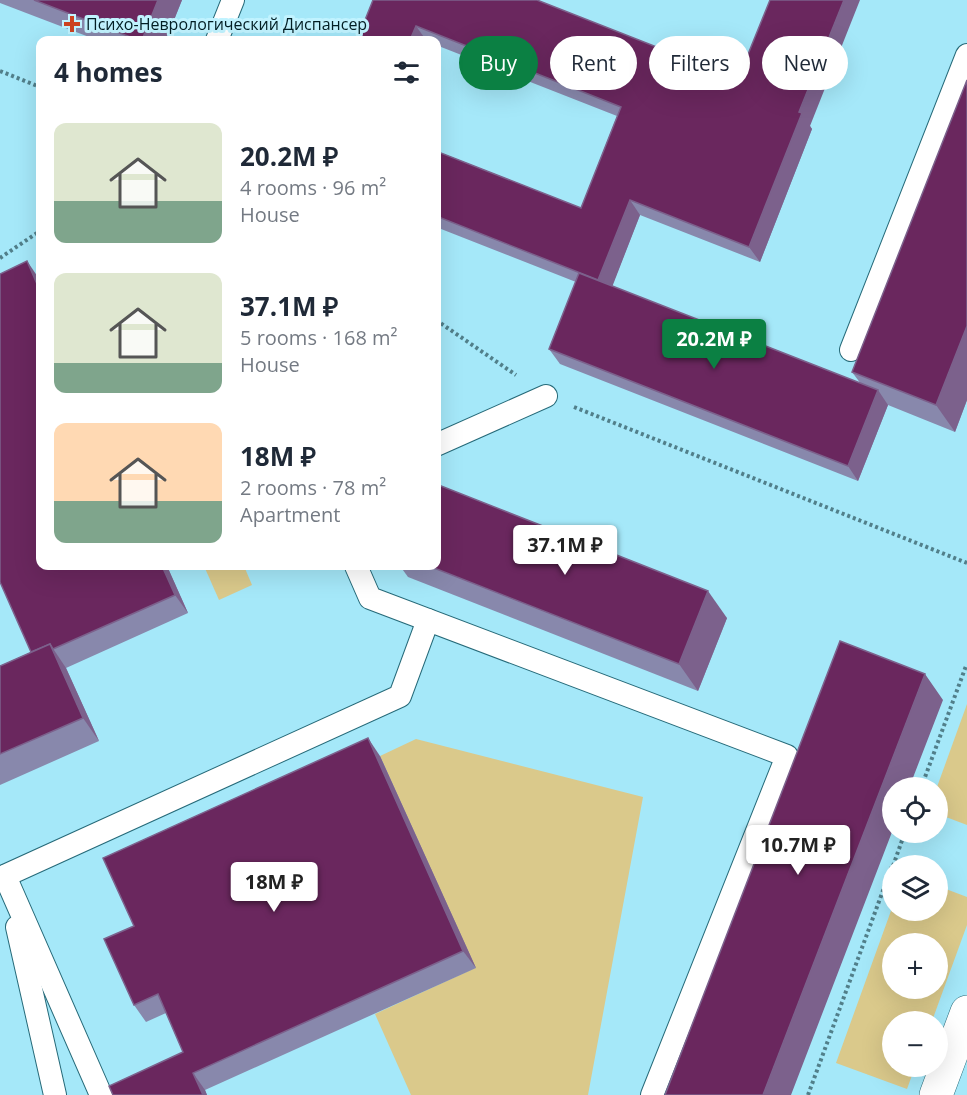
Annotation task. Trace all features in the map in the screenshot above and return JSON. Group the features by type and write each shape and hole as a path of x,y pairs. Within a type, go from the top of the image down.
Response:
{"street":[{"path":"936,1095 967,1012"}],"lane":[{"path":"220,36 233,0"},
{"path":"851,350 967,55"},
{"path":"441,443 546,396"},
{"path":"358,570 369,597 787,756 652,1095"},
{"path":"3,877 400,696 428,620"},
{"path":"3,877 55,1095"},
{"path":"3,877 101,1095"}],"path":[{"path":"0,71 36,85"},
{"path":"0,258 36,234"},
{"path":"441,323 546,396 967,563"},
{"path":"925,777 966,666"},
{"path":"808,1095 882,896"}],"shaded area":[{"path":"206,570 246,570 252,585 219,600"},
{"path":"967,704 967,825 948,818 948,777 941,777"},
{"path":"416,739 643,797 588,1095 411,1095 375,1014 475,968 380,756"},
{"path":"948,890 967,897 967,925 948,977 948,933 883,933 887,921 948,921"},
{"path":"882,936 882,999 940,999 936,1011 882,1011 882,1077 911,1077 907,1089 836,1063"}],"building":[{"path":"34,0 158,0 144,36 128,36"},
{"path":"373,0 537,0 629,36 550,36 550,79 538,74 538,36 459,36 459,43 416,26 412,36 359,36"},
{"path":"770,0 844,0 830,36 762,36 762,90 808,90 799,112 802,113 749,247 630,200 598,280 441,218 441,153 581,208 621,107 578,90 637,90 637,39 649,44 649,90 750,90 750,49"},
{"path":"967,80 967,326 936,405 852,372"},
{"path":"27,261 36,282 36,570 164,570 175,595 53,649 50,644 31,652 0,582 0,274"},
{"path":"579,273 878,390 848,466 549,349"},
{"path":"441,486 708,591 679,664 439,570"},
{"path":"840,641 925,674 885,777 882,777 882,786 763,1095 665,1095"},
{"path":"50,644 83,718 0,754 0,666"},
{"path":"368,738 463,951 193,1073 203,1095 113,1095 109,1086 183,1052 158,994 134,1005 104,939 134,926 103,858"}],"place":[{"name":"Психо-Неврологический Диспансер","path":"72,24"}]}
